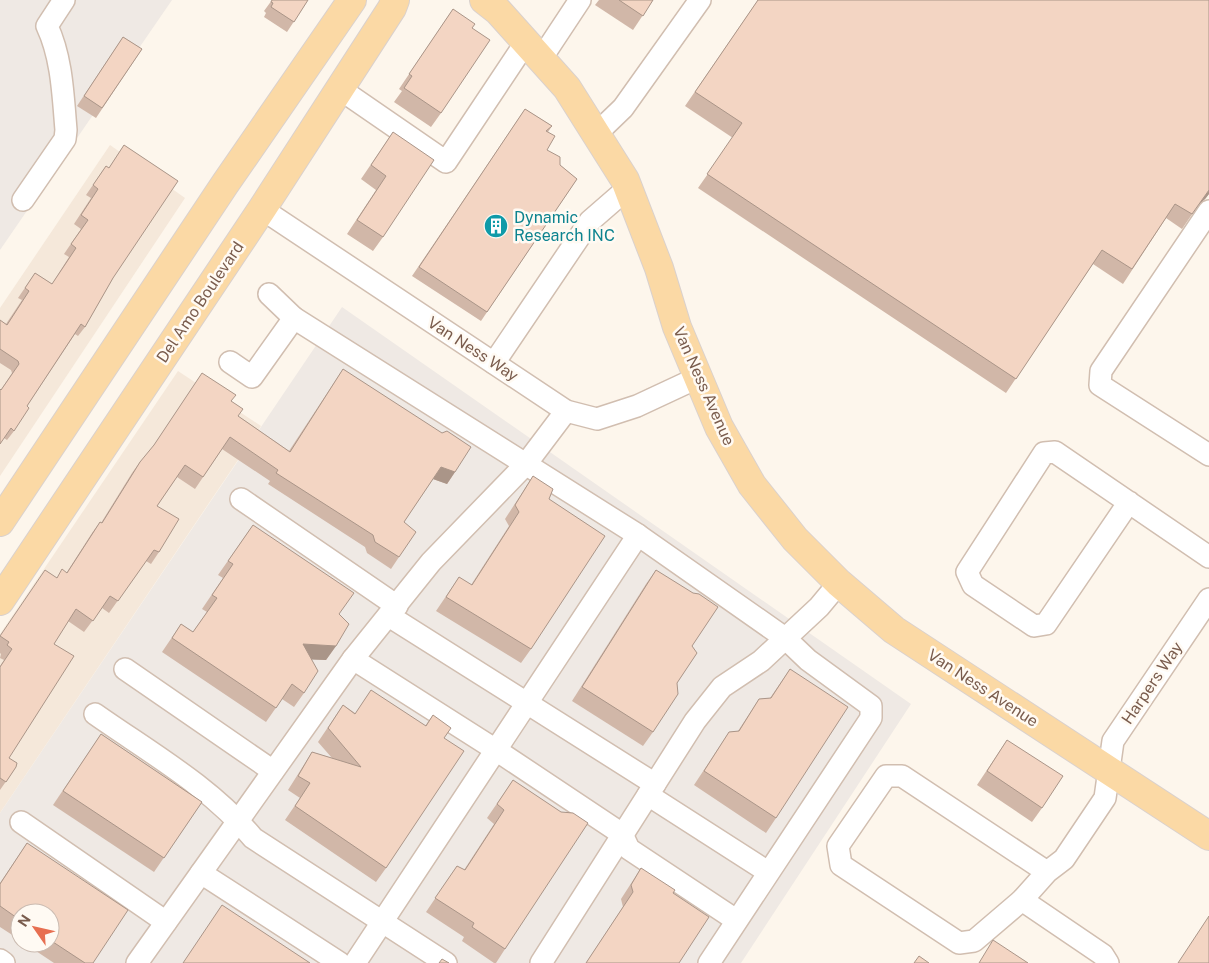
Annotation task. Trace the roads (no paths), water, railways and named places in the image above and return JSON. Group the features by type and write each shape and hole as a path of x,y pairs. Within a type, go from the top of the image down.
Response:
{"main road":[{"path":"0,522 225,184 352,0"},
{"name":"Del Amo Boulevard","path":"0,601 262,209 392,8 395,0"},
{"name":"Van Ness Avenue","path":"484,0 498,10 567,88 628,188 659,268 677,327 719,428 752,485 795,538 839,583 894,630 1209,836"}],"street":[{"path":"23,200 65,139 66,130 59,63 54,41 47,26 64,0"},
{"path":"340,89 446,162 533,50 580,0"},
{"path":"596,134 623,108 700,0"},
{"path":"494,364 590,221 628,188"},
{"name":"Van Ness Way","path":"262,209 566,411 597,419 637,406 697,378"},
{"path":"1209,212 1101,371 1100,385 1209,455"},
{"path":"269,294 294,318 638,536 785,638 808,660 871,706 871,718 709,963"},
{"path":"230,362 252,377 294,318"},
{"path":"137,963 353,659 431,562 526,464 566,411"},
{"path":"1129,502 1046,624 1034,626 973,585 967,572 1044,453 1054,452 1129,502 1209,558"},
{"path":"241,499 393,611 768,872"},
{"path":"355,963 638,536"},
{"path":"541,963 695,721 722,687 761,661 819,607 839,583"},
{"name":"Harpers Way","path":"1047,872 902,776 886,776 838,846 842,864 959,942 974,941 1022,900 1047,872 1064,859 1105,798 1113,741 1209,599"},
{"path":"353,659 496,750 622,834 629,849 736,920"},
{"path":"125,669 273,771"},
{"path":"95,714 215,799 238,820 253,838 382,922 424,957 446,963"},
{"path":"21,822 166,922"},
{"path":"201,873 340,963"},
{"path":"1022,900 1103,954 1108,963"},
{"path":"0,960 4,963"}],"place":[{"name":"Dynamic Research INC","path":"496,226"}]}
